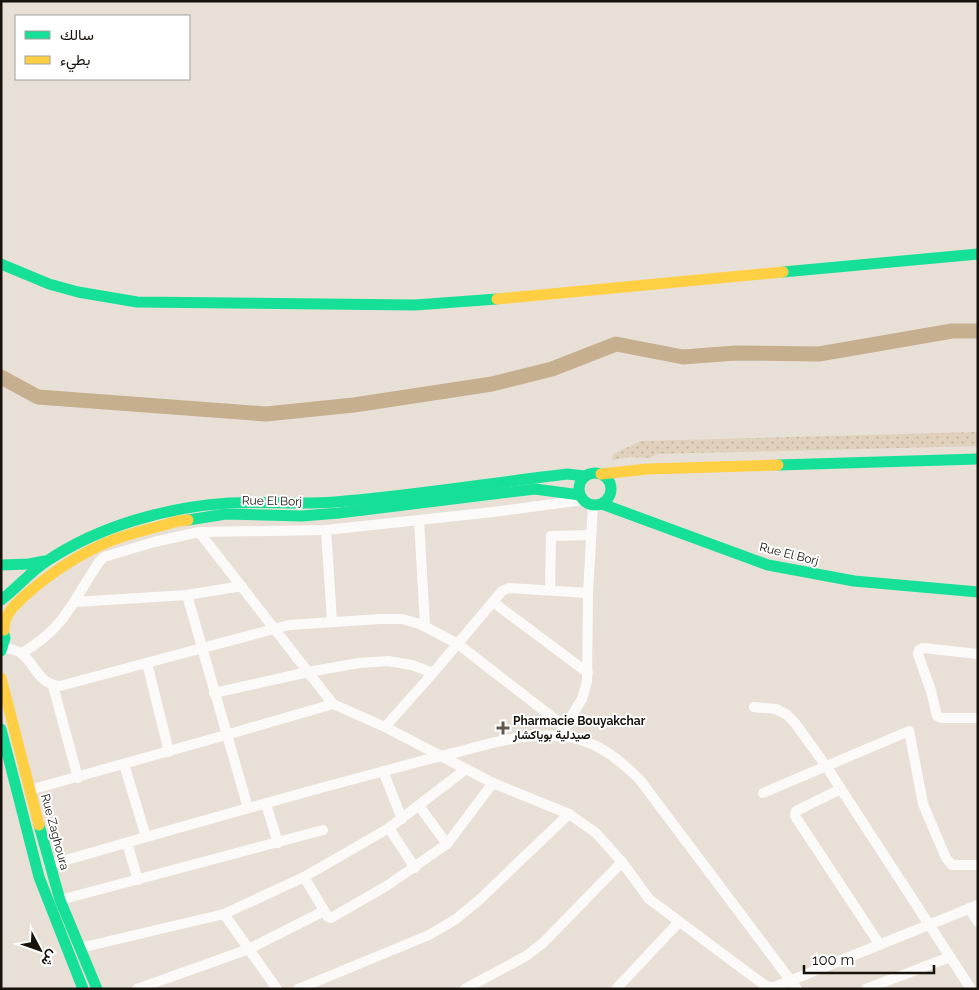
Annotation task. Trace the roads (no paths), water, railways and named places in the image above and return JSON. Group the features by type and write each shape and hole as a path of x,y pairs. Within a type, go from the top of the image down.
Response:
{"main road":[{"path":"1,264 42,281 78,292 137,302 415,305 978,254"},
{"path":"601,474 609,480 612,491 610,496 590,501 580,485 585,476 596,473 648,469 978,458"},
{"name":"Rue El Borj","path":"1,600 48,560 75,546 110,530 192,507 249,502 307,504 567,474 585,476"},
{"name":"Rue El Borj","path":"3,628 6,614 46,577 65,564 109,542 178,522 226,514 302,516 339,513 535,489 590,501 768,565 854,581 978,592"},
{"path":"1,565 29,564 48,560"},
{"path":"2,649 5,638 3,628"},
{"name":"Rue Zaghoura","path":"1,678 49,865 60,900 97,989"},
{"name":"Rue Zaghoura","path":"1,729 39,877 84,989"}],"street":[{"path":"2,649 22,653 38,644 64,618 98,562 104,557 154,542 199,532 326,530 590,501 592,535 588,593 588,673 585,691 562,731 439,756 49,865"},
{"path":"419,520 425,626"},
{"path":"326,530 332,621"},
{"path":"199,532 333,704 384,727 493,783 569,814 596,833 622,862 649,899 763,984 769,987 795,985 880,945 973,907 978,922"},
{"path":"550,590 552,536 592,535"},
{"path":"75,602 187,595 242,586"},
{"path":"384,727 433,673 502,591 509,588 588,593"},
{"path":"187,595 248,808"},
{"path":"493,602 588,673"},
{"path":"22,653 35,671 49,684 53,686 66,686 289,625 332,621 402,619 425,626 458,644 562,731 606,750 622,761 640,780 795,985"},
{"path":"978,654 923,648 919,650 918,654 931,691 937,716 942,718 978,718"},
{"path":"214,693 308,672 359,663 388,661 412,665 433,673"},
{"path":"147,663 169,752"},
{"path":"53,686 78,778"},
{"path":"30,790 226,736 333,704"},
{"path":"754,707 776,709 787,715 795,724 826,766 950,957 973,986"},
{"path":"763,793 909,731 923,804 946,858 952,865 978,865"},
{"path":"124,764 146,838"},
{"path":"80,948 224,914 304,877 390,828 466,769"},
{"path":"382,771 402,819"},
{"path":"304,877 324,911 331,918 415,868 447,844 493,783"},
{"path":"841,789 796,811 794,814 880,945"},
{"path":"266,804 278,843"},
{"path":"419,806 447,844"},
{"path":"298,989 430,936 456,919 479,900 569,814"},
{"path":"390,828 415,868"},
{"path":"60,900 323,830"},
{"path":"127,843 138,880"},
{"path":"465,989 526,956 543,943 622,862"},
{"path":"137,989 248,949 324,911"},
{"path":"224,914 277,989"},
{"path":"616,989 680,922"},
{"path":"866,989 950,957"}],"waterway":[{"path":"1,377 38,397 266,414 354,405 492,384 552,369 616,344 683,357 736,353 819,354 952,331 978,331"}],"place":[{"name":"Pharmacie Bouyakchar صيدلية بوياكشار","path":"503,728"}]}
